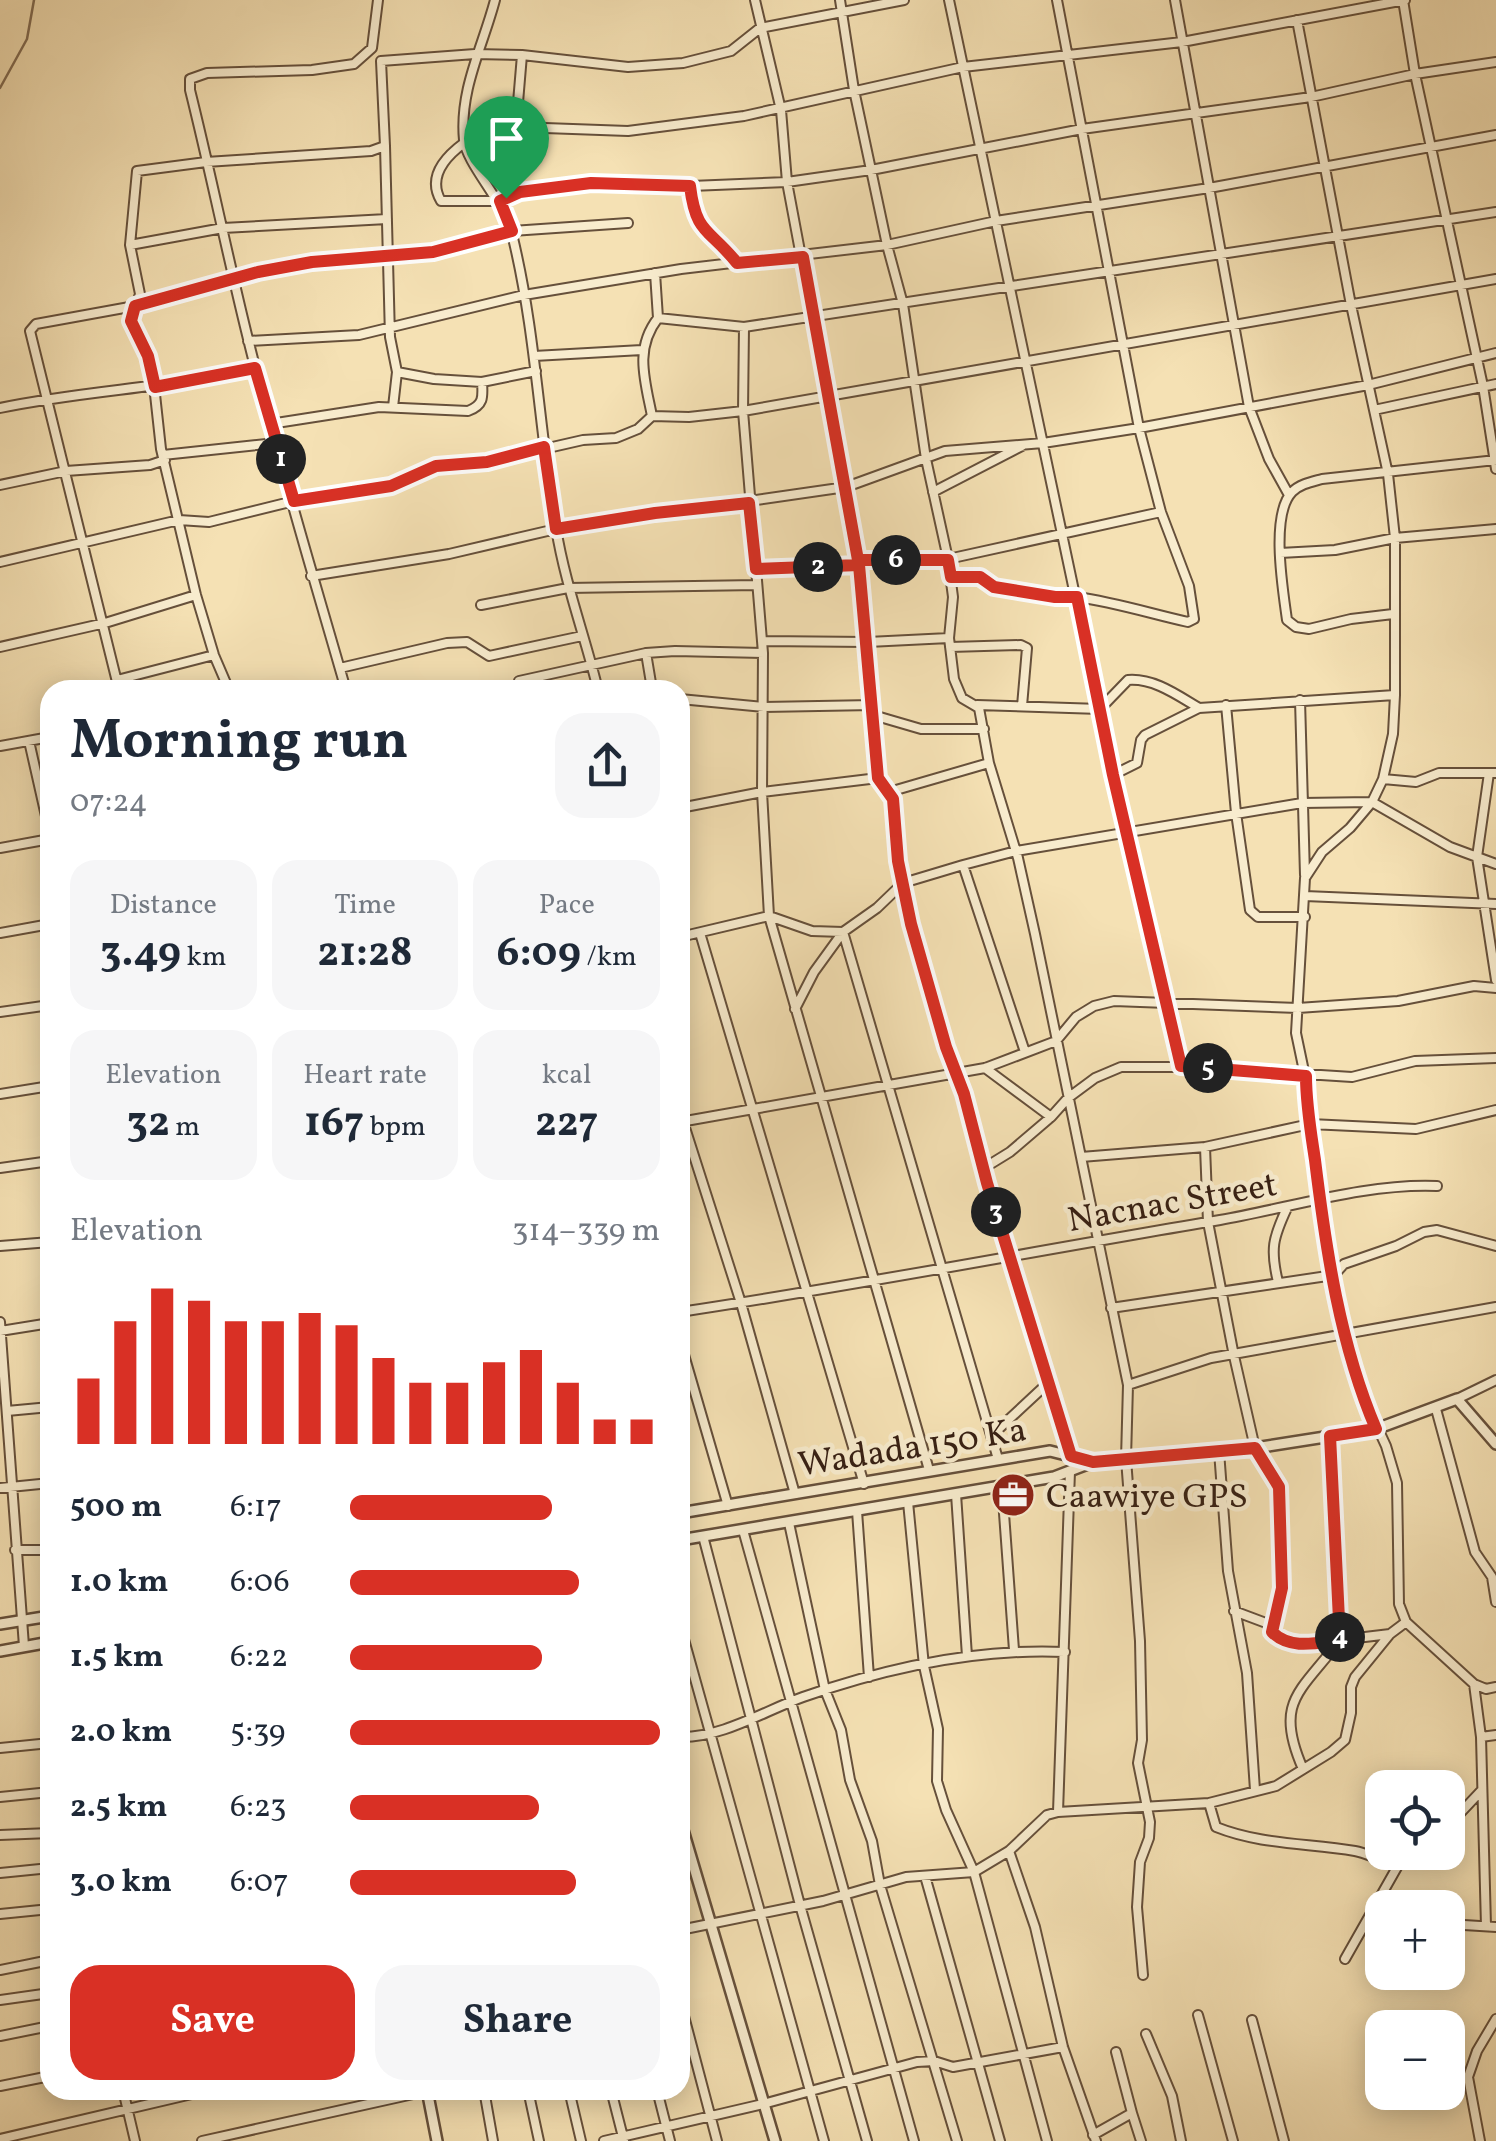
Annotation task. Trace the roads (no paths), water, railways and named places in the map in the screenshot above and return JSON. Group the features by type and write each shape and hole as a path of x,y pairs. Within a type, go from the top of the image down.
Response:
{"street":[{"path":"343,680 310,576 294,501 248,341 190,79 207,72 312,70 354,64 372,48 378,0"},
{"path":"495,0 475,54 464,143 503,200 512,231 534,356 556,529 568,588 596,680"},
{"path":"755,0 781,110 788,182 859,562 878,778 895,809 903,883 916,941 1071,1456"},
{"path":"840,0 854,90 903,304 926,459 951,577 950,642 957,689 962,698 977,704 1100,710 1128,680 1139,679 1155,683 1200,708"},
{"path":"393,407 396,372 390,327 382,61 475,54 628,67 682,63 732,51 760,28 904,0"},
{"path":"949,0 1113,775 1181,1066"},
{"path":"951,577 980,577 994,587 1077,597 1188,622 1194,618 1188,586 1161,512 1139,428 1057,0"},
{"path":"1175,0 1249,407 1289,495"},
{"path":"517,127 628,131 781,110 963,67 1182,42 1404,0 1415,74 1495,463 1322,479 1301,486 1289,495 1284,508 1280,554 1287,620 1296,628 1393,614"},
{"path":"1298,20 1350,305 1388,474 1394,538 1394,696 1392,734 1383,779 1372,802 1322,852 1305,878"},
{"path":"503,200 505,176 514,150 522,55"},
{"path":"464,143 441,166 436,194 441,201 503,200 520,192 591,183 690,186 788,182 871,170 1082,128 1311,97 1415,74 1496,62"},
{"path":"248,341 359,335 524,294 654,273 887,245 996,221 1209,188 1496,135"},
{"path":"225,680 196,595 164,457 148,356 131,321 140,294 130,244 137,171 206,162 371,151 385,146"},
{"path":"690,186 699,225 737,263"},
{"path":"658,318 744,327 1496,212"},
{"path":"130,244 223,228 387,219"},
{"path":"117,680 30,331 36,324 135,306 258,272 312,262 433,252 512,231 628,223"},
{"path":"652,416 642,350 647,332 658,318 654,273"},
{"path":"0,562 179,520 209,522 294,501 391,486 436,466 487,462 544,447 616,438 638,429 652,416 743,411 1496,279"},
{"path":"744,327 743,411 763,653 762,792 769,916 929,1470"},
{"path":"534,356 642,350"},
{"path":"310,576 449,554 556,529 846,487 967,447 1043,443 1139,428 1368,384 1496,352"},
{"path":"0,408 49,398 155,387 255,368"},
{"path":"396,372 482,382 536,371"},
{"path":"270,424 393,407 468,411 479,407 483,399 482,382"},
{"path":"1374,410 1496,384"},
{"path":"0,485 66,470 150,465 164,457 276,443"},
{"path":"933,492 1024,445"},
{"path":"756,569 948,560 1161,512"},
{"path":"1280,554 1496,529"},
{"path":"480,606 568,588 757,584"},
{"path":"0,647 105,623 196,595"},
{"path":"340,668 447,643 468,642 489,656 582,636"},
{"path":"762,641 1021,645 1027,648 1022,706"},
{"path":"524,680 675,650 763,653"},
{"path":"646,654 650,680"},
{"path":"135,680 214,656"},
{"path":"1113,775 1137,762 1145,735 1200,708 1394,696"},
{"path":"1300,700 1305,917 1296,1033 1306,1076 1320,1200 1345,1336 1396,1483 1396,1563 1399,1604 1406,1622 1474,1684 1486,1689 1496,1687"},
{"path":"690,701 872,710 922,729 984,729"},
{"path":"977,704 1016,851 1128,1385 1126,1459 1140,1642 1142,1740 1138,1762 1148,1838 1140,1862 1137,1907 1143,1975"},
{"path":"1226,704 1250,910 1258,917 1305,917"},
{"path":"0,746 40,738"},
{"path":"29,740 40,790"},
{"path":"888,792 990,763"},
{"path":"1383,779 1416,782 1439,773 1493,773 1478,858 1496,980"},
{"path":"690,806 762,792 878,778"},
{"path":"795,1010 814,972 842,932 877,908 903,883 1016,851 1302,803 1372,802 1450,847 1496,864"},
{"path":"0,848 40,838"},
{"path":"963,865 1025,1052"},
{"path":"1305,896 1496,904"},
{"path":"690,935 769,916 812,931 842,932"},
{"path":"0,933 40,926"},
{"path":"842,932 998,1459"},
{"path":"700,933 864,1484"},
{"path":"690,1118 887,1088 985,1068 1056,1040 1076,1017 1094,1006 1114,1001 1298,1008 1398,1001 1474,986 1496,988"},
{"path":"0,1012 40,1006"},
{"path":"984,1168 1052,1118 1068,1098 1095,1078 1121,1067 1181,1066 1352,1078 1416,1061 1496,1058"},
{"path":"985,1068 1052,1118"},
{"path":"0,1094 40,1088"},
{"path":"1081,1158 1205,1146 1310,1124 1416,1128 1496,1110"},
{"path":"1205,1146 1208,1222 1234,1356 1255,1448 1279,1487 1282,1588 1272,1632"},
{"path":"690,1147 741,1303 795,1494"},
{"path":"0,1168 40,1162"},
{"name":"Nacnac Street","path":"690,1311 1010,1258 1320,1200 1413,1185 1437,1186"},
{"path":"1278,1282 1273,1239 1288,1208"},
{"path":"1111,1308 1334,1275 1344,1264 1424,1232 1437,1230 1496,1246"},
{"path":"0,1246 40,1243"},
{"path":"1128,1385 1211,1358 1496,1307"},
{"path":"0,1322 19,1621 24,1646"},
{"path":"0,1331 40,1324"},
{"path":"690,1375 728,1506"},
{"path":"1093,1462 1255,1448 1376,1429 1436,1409 1496,1380"},
{"path":"991,1436 1048,1383"},
{"path":"1457,1399 1496,1444"},
{"path":"7,1411 40,1408"},
{"path":"1436,1409 1476,1552 1492,1577 1496,1602"},
{"path":"1303,1769 1288,1726 1290,1708 1297,1693 1340,1640 1330,1436"},
{"name":"Wadada 150 Ka","path":"690,1512 1050,1451 1093,1462"},
{"path":"1218,1451 1234,1611 1248,1672 1255,1790"},
{"name":"Wadada 150 Ka","path":"690,1538 1054,1478 1093,1462"},
{"path":"1058,1812 1070,1471"},
{"path":"0,1488 40,1484"},
{"path":"1002,1486 1014,1650"},
{"path":"956,1494 967,1656"},
{"path":"908,1502 924,1666 938,1729 938,1781 946,1810 974,1872 1047,2141"},
{"path":"857,1511 869,1677"},
{"path":"789,1523 825,1690 841,1730 850,1780 872,1841 880,1885 957,2141"},
{"path":"743,1530 914,2141"},
{"path":"703,1536 800,1906 867,2141"},
{"path":"15,1550 40,1550"},
{"path":"1234,1611 1266,1622 1281,1641 1298,1645 1390,1634"},
{"path":"0,1624 40,1618"},
{"path":"690,1928 800,1906 906,1877 974,1872 1009,1850 1047,1816 1058,1812 1209,1803 1276,1786 1345,1740 1351,1714 1351,1686 1390,1634 1406,1622"},
{"path":"0,1651 40,1644"},
{"path":"690,1735 711,1732 869,1677 1014,1650 1066,1652"},
{"path":"690,1660 824,2141"},
{"path":"1465,1925 1491,1927 1481,1737 1474,1684"},
{"path":"1481,1737 1496,1734"},
{"path":"0,1748 40,1744"},
{"path":"1465,1807 1481,1790"},
{"path":"0,1797 40,1793"},
{"path":"1209,1803 1216,1828 1244,1838 1365,1853"},
{"path":"0,1835 40,1833"},
{"path":"1009,1850 1035,1927 1063,2047 1094,2138 1132,2112"},
{"path":"690,1854 775,2141"},
{"path":"0,1873 40,1869"},
{"path":"925,1876 1000,2141"},
{"path":"0,1914 40,1910"},
{"path":"1344,1959 1365,1923"},
{"path":"0,1970 40,1962"},
{"path":"0,2000 40,1994"},
{"path":"1198,2015 1233,2141"},
{"path":"1480,2141 1468,2077 1477,2051 1496,2019"},
{"path":"1252,2020 1284,2141"},
{"path":"0,2036 40,2028"},
{"path":"1146,2034 1172,2096 1181,2141"},
{"path":"690,2039 717,2141"},
{"path":"604,2141 764,2104 894,2068 934,2061 954,2066 1063,2047"},
{"path":"1116,2052 1141,2141"},
{"path":"0,2086 40,2078"},
{"path":"125,2100 135,2141"},
{"path":"0,2139 163,2100"},
{"path":"202,2141 383,2100"},
{"path":"428,2100 433,2140"},
{"path":"486,2100 494,2141"},
{"path":"530,2100 539,2141"},
{"path":"572,2100 581,2141"},
{"path":"614,2100 624,2139"},
{"path":"660,2100 670,2141"}],"waterway":[{"path":"0,88 27,39 34,0"}],"place":[{"name":"Caawiye GPS","path":"1013,1495"}]}
